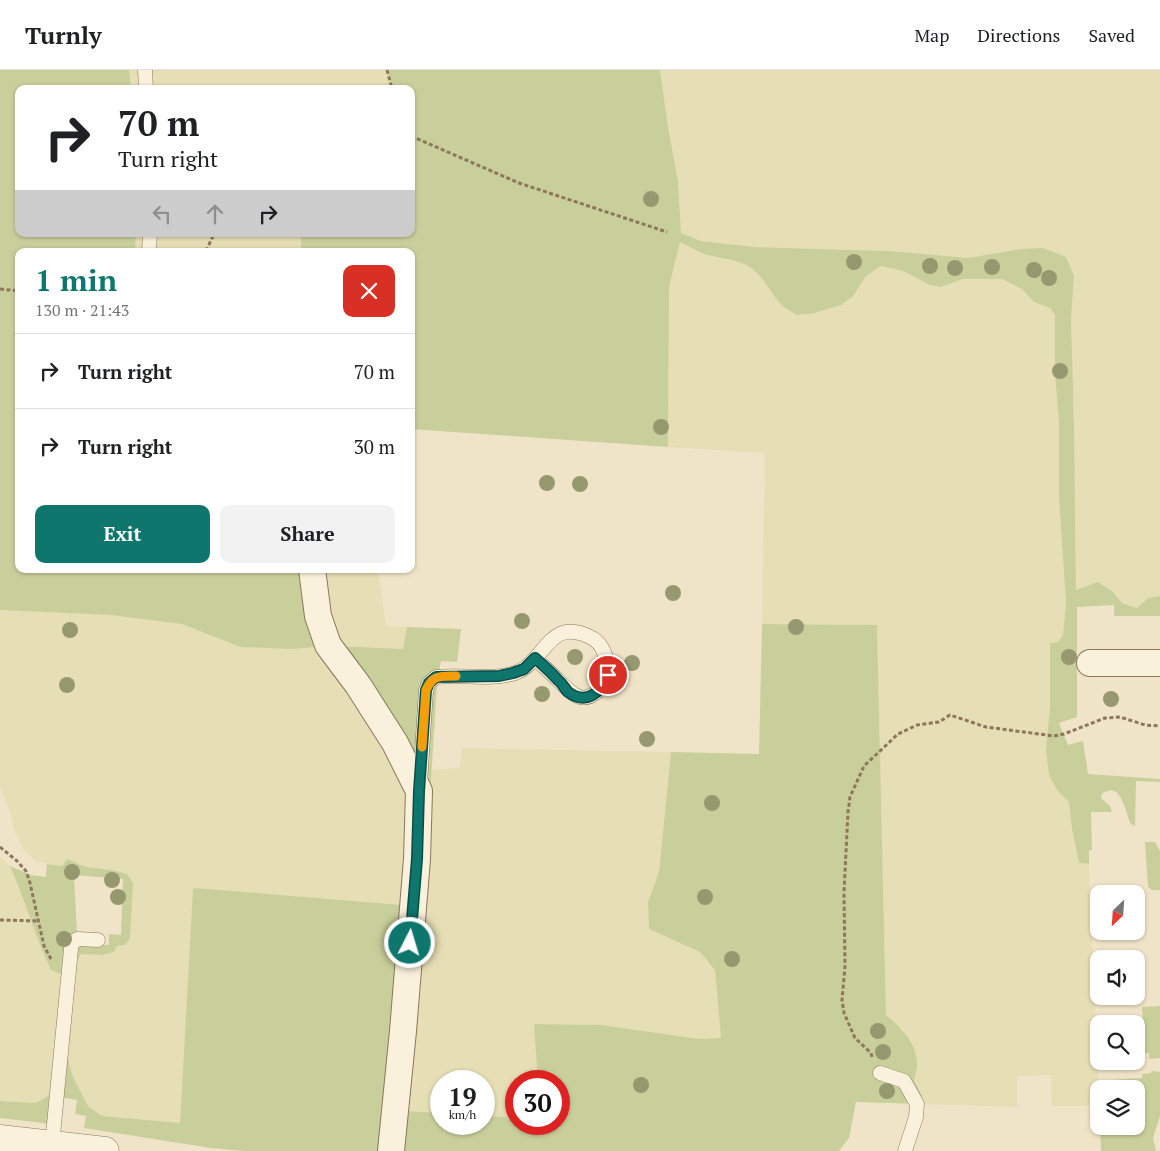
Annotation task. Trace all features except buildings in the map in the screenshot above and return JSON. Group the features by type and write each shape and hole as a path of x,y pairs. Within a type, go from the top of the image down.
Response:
{"street":[{"path":"313,573 318,616 328,646 362,692 395,743 419,791 417,859 403,1031 390,1151"},
{"path":"1090,662 1160,663"},
{"path":"0,1139 105,1151"}],"lane":[{"path":"145,70 146,85"},
{"path":"419,791 426,690 429,683 436,677 499,676 513,673 524,669 554,637 564,632 577,631 592,638 602,647 607,661 608,675 603,687 593,696 579,697 568,692 559,680 535,658"},
{"path":"52,1145 71,949 74,941 77,939 98,940"},
{"path":"880,1073 904,1081 917,1104 916,1117 905,1151"}],"path":[{"path":"387,70 391,85"},
{"path":"415,138 519,183 666,232"},
{"path":"0,289 15,291"},
{"path":"880,1073 872,1062 871,1053 856,1038 844,1013 842,1000 845,966 844,892 848,812 850,797 864,766 898,734 917,725 939,722 950,716 986,727 1054,736 1105,718 1120,717 1144,725 1160,726"},
{"path":"0,847 26,871 44,946 53,963 68,974"},
{"path":"0,920 38,921"}],"shaded area":[{"path":"129,70 387,70 391,85 131,85"},
{"path":"660,70 1160,70 1160,596 1148,598 1137,608 1122,603 1113,592 1076,590 1071,318 1074,276 1021,249 969,258 889,251 754,247 701,241 681,234 678,181"},
{"path":"136,237 301,237 301,248 135,248"},
{"path":"680,241 701,253 716,258 738,261 750,267 784,306 853,296 866,276 881,266 903,271 930,285 941,287 963,279 1002,279 1022,289 1034,302 1050,308 1055,315 1055,373 1059,422 1059,498 1066,603 1063,635 1058,642 1046,750 1057,790 1069,802 1079,863 1089,864 1090,940 1092,940 1093,950 1090,950 1090,1005 1095,1005 1095,1015 1090,1015 1090,1070 1098,1070 1098,1080 1090,1080 1090,1106 1052,1106 1051,1075 1017,1076 1017,1107 922,1104 922,1096 914,1080 917,1073 904,1030 886,1016 877,625 762,624 765,453 668,447 669,286"},
{"path":"319,573 379,573 386,626 407,627 404,649 334,646"},
{"path":"0,610 111,615 182,624 240,647 325,646 409,789 403,905 193,889 180,1123 102,1116 88,1106 74,1079 69,1064 66,1042 76,963 81,954 103,955 114,952 117,946 125,945 133,883 112,870 86,867 67,859 62,866 37,862 23,849 14,830 10,811 0,787"},
{"path":"462,748 671,752 659,872 648,902 649,929 700,952 715,970 721,1038 699,1039 602,1025 535,1024 537,1070 505,1070 505,1117 495,1117 495,1070 430,1070 430,1112 406,1111 422,927 431,770 460,768"},
{"path":"0,857 10,866 51,969 63,974 55,1092 36,1103 0,1101"}],"green space":[{"path":"0,70 129,70 131,85 15,85 15,237 136,237 135,248 15,248 15,573 319,573 334,646 403,649 407,627 461,629 457,662 441,661 437,683 422,927 406,1111 430,1112 430,1135 495,1135 495,1117 505,1117 505,1135 570,1135 570,1070 537,1070 534,1024 602,1025 699,1039 721,1038 715,970 700,952 649,929 648,902 659,872 671,752 759,754 762,624 877,625 886,1015 901,1028 912,1043 917,1060 914,1080 922,1096 922,1104 856,1102 849,1138 839,1151 244,1151 211,1148 84,1128 86,1116 75,1114 77,1100 59,1097 77,943 109,945 109,934 121,935 123,879 74,875 77,935 63,975 51,970 10,866 31,875 46,877 47,864 62,866 67,859 86,867 127,874 133,883 130,938 125,945 117,946 114,952 103,955 81,954 76,963 66,1042 69,1064 74,1079 88,1106 102,1116 180,1123 193,888 403,905 409,789 325,646 293,649 240,647 182,624 111,615 0,610"},
{"path":"387,70 660,70 678,181 681,233 701,241 754,247 889,251 969,258 1021,249 1043,248 1066,257 1074,276 1071,318 1076,590 1098,582 1113,592 1122,603 1137,608 1148,598 1160,596 1160,616 1114,616 1114,605 1077,607 1077,717 1059,723 1068,745 1083,741 1088,774 1160,779 1160,782 1136,781 1135,826 1131,824 1118,794 1114,791 1109,791 1102,794 1101,798 1110,806 1112,812 1091,812 1092,850 1089,850 1089,864 1079,863 1069,802 1057,790 1049,775 1046,750 1050,708 1050,643 1058,642 1063,635 1066,603 1059,498 1059,422 1055,373 1055,315 1050,308 1034,302 1022,289 1002,279 963,279 941,287 930,285 903,271 881,266 866,276 853,296 841,305 814,313 797,315 784,307 759,275 748,266 738,261 709,256 680,242 669,287 668,447 415,429 415,248 301,248 301,237 415,237 415,85 391,85"},
{"path":"1145,842 1155,842 1160,851 1160,890 1152,890 1148,887"},
{"path":"1160,1006 1160,1058 1149,1059 1149,1053 1145,1053 1145,1015 1143,1015 1142,1007"},
{"path":"1153,1071 1160,1072 1160,1116 1153,1138 1156,1151 1101,1151 1100,1135 1145,1135 1145,1080 1113,1080 1142,1078 1142,1074"},
{"path":"55,1092 51,1124 0,1118 0,1101 36,1103"}],"slow traffic":[{"path":"422,747 426,690 429,683 436,677 456,676"}],"route":[{"path":"410,943 417,859 424,714 426,690 429,683 436,677 499,676 513,673 524,669 535,658 559,680 568,692 579,697 593,696 603,687 608,675"}]}
